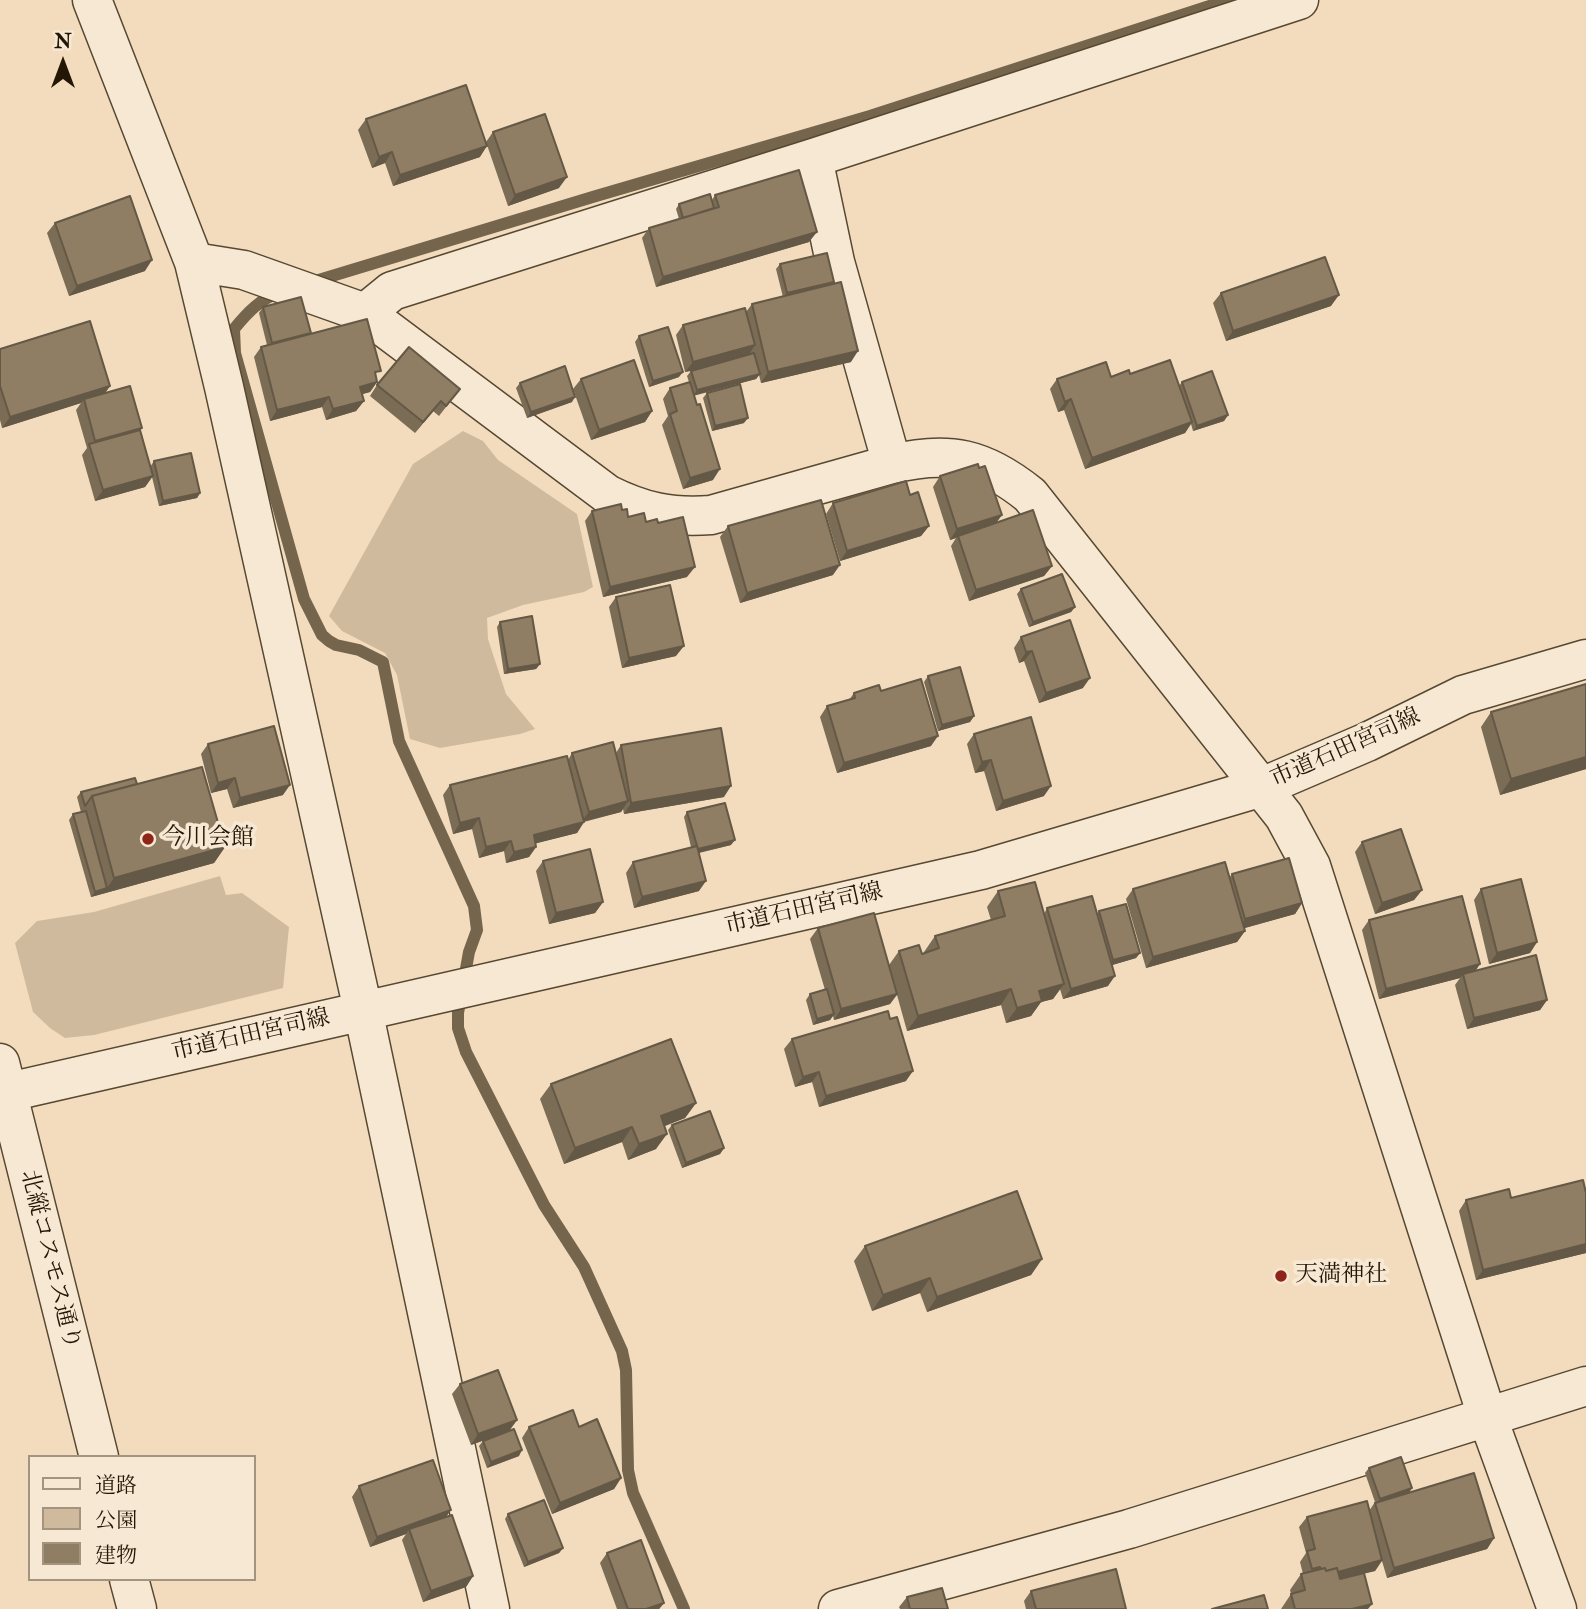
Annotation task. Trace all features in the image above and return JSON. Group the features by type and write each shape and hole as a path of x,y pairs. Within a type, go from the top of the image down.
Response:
{"street":[{"path":"92,0 194,262 363,1010 490,1609"},
{"path":"365,313 392,291 1299,0"},
{"path":"813,158 835,262 892,464"},
{"path":"194,262 244,270 365,313 607,494 646,511 667,515 711,515 916,458 941,457 989,467 1030,495 1284,816 1311,866 1487,1416 1556,1609"},
{"name":"市道石田宮司線","path":"2,1083 363,1010 981,870 1262,787 1367,742 1463,695 1586,659"},
{"name":"北縦コスモス通り","path":"2,1083 98,1455"},
{"path":"838,1609 1129,1529 1586,1386"},
{"path":"130,1581 137,1609"}],"green space":[{"path":"463,431 483,441 498,460 577,514 593,587 584,592 523,605 487,618 488,639 506,694 535,729 440,748 410,739 397,675 385,653 342,631 329,616 413,464"},
{"path":"220,876 226,895 242,893 289,927 283,988 94,1035 65,1038 33,1012 15,943 37,921 94,912"}],"building":[{"path":"466,85 487,146 400,175 392,152 379,157 366,119"},
{"path":"545,114 567,177 515,195 493,132"},
{"path":"799,170 817,232 663,277 649,228 719,207 715,195"},
{"path":"710,194 714,208 683,218 679,204"},
{"path":"130,196 152,260 77,286 55,223"},
{"path":"827,253 834,282 787,293 780,264"},
{"path":"1325,257 1339,295 1233,331 1221,293"},
{"path":"841,282 858,351 768,372 752,304"},
{"path":"301,297 311,333 272,343 263,307"},
{"path":"745,308 755,345 693,362 683,325"},
{"path":"367,319 381,371 375,372 377,382 360,387 364,401 333,409 329,397 277,410 261,347"},
{"path":"90,321 110,386 10,417 0,386 0,349"},
{"path":"668,327 683,372 653,381 639,336"},
{"path":"409,347 460,389 446,406 441,401 423,422 377,385"},
{"path":"754,353 760,374 697,390 691,371"},
{"path":"634,360 652,411 599,430 581,379"},
{"path":"1170,360 1192,422 1092,458 1071,399 1065,402 1057,379 1106,362 1111,377 1129,370 1130,374"},
{"path":"565,366 575,397 531,412 520,383"},
{"path":"1212,371 1228,415 1197,426 1182,382"},
{"path":"690,382 697,405 700,404 720,469 690,478 670,414 677,411 670,388"},
{"path":"740,384 748,418 715,426 707,393"},
{"path":"130,386 142,428 95,441 84,399"},
{"path":"140,430 153,476 103,490 89,444"},
{"path":"191,453 200,493 163,501 154,461"},
{"path":"978,464 979,468 985,466 1002,515 957,529 940,476"},
{"path":"906,481 910,495 918,492 929,526 847,551 833,503"},
{"path":"821,500 840,565 747,593 728,526"},
{"path":"621,504 622,510 627,509 628,517 644,513 646,522 657,519 658,523 683,517 695,567 610,587 592,511"},
{"path":"1033,510 1052,566 976,590 958,536"},
{"path":"1062,574 1075,607 1033,622 1021,589"},
{"path":"670,585 684,646 629,658 616,597"},
{"path":"532,616 540,664 508,669 500,622"},
{"path":"1070,620 1090,678 1046,693 1032,651 1026,652 1021,637"},
{"path":"960,667 974,716 942,725 928,676"},
{"path":"921,679 938,736 844,763 827,706 855,698 854,693 879,685 881,691"},
{"path":"1586,684 1586,757 1511,779 1491,712"},
{"path":"1031,717 1051,786 1003,801 991,760 982,762 974,734"},
{"path":"274,726 290,785 240,798 235,778 218,783 208,744"},
{"path":"721,728 731,786 631,803 621,745"},
{"path":"613,742 628,801 589,812 572,753"},
{"path":"567,756 584,822 534,835 536,847 514,852 511,841 486,847 479,818 460,823 450,785"},
{"name":"今川会館","path":"202,767 225,847 114,878 92,796"},
{"path":"135,778 137,784 92,796 85,806 81,792"},
{"path":"725,803 735,840 698,849 687,812"},
{"path":"86,811 107,888 95,892 73,814"},
{"path":"1401,829 1422,890 1382,903 1362,842"},
{"path":"697,846 706,881 642,897 633,862"},
{"path":"590,849 603,902 556,913 543,861"},
{"path":"1289,858 1302,903 1245,919 1232,874"},
{"path":"1225,862 1245,931 1153,957 1133,889"},
{"path":"1521,879 1537,942 1497,953 1481,889"},
{"path":"1035,882 1064,984 1039,991 1042,1001 1017,1008 1011,989 918,1016 899,951 919,945 922,954 939,948 935,936 1005,916 998,891"},
{"path":"1092,896 1115,976 1071,989 1047,908"},
{"path":"1462,896 1480,964 1386,989 1369,920"},
{"path":"1126,904 1140,953 1113,960 1099,911"},
{"path":"874,913 897,994 841,1009 818,928"},
{"path":"1536,955 1547,1000 1474,1018 1463,974"},
{"path":"827,989 834,1014 817,1019 810,994"},
{"path":"888,1011 890,1019 897,1017 913,1071 826,1096 819,1072 803,1077 792,1039"},
{"path":"671,1039 696,1103 661,1116 667,1134 639,1144 632,1127 575,1148 551,1084"},
{"path":"710,1111 724,1148 686,1163 672,1125"},
{"path":"1583,1180 1586,1193 1586,1244 1483,1270 1466,1200 1509,1189 1511,1198"},
{"path":"1017,1191 1042,1259 937,1297 930,1278 883,1295 865,1246"},
{"path":"498,1370 517,1420 478,1434 460,1384"},
{"path":"573,1410 579,1427 597,1419 621,1478 560,1503 529,1427"},
{"path":"514,1429 522,1450 491,1462 483,1441"},
{"path":"1401,1457 1412,1488 1380,1499 1369,1468"},
{"path":"433,1460 451,1510 377,1537 359,1486"},
{"path":"1474,1473 1494,1538 1394,1568 1375,1503"},
{"path":"544,1500 563,1548 528,1562 508,1514"},
{"path":"1367,1501 1382,1560 1338,1572 1337,1568 1326,1571 1320,1567 1312,1569 1307,1551 1315,1549 1307,1517"},
{"path":"452,1515 473,1576 431,1591 409,1529"},
{"path":"641,1540 664,1603 646,1609 628,1609 607,1553"},
{"path":"1325,1568 1326,1571 1337,1568 1340,1579 1364,1573 1372,1604 1352,1609 1295,1609 1291,1594 1305,1590 1301,1574"},
{"path":"1116,1569 1126,1609 1036,1609 1031,1591"},
{"path":"942,1588 948,1609 910,1609 907,1597"},
{"path":"1264,1595 1268,1609 1212,1609"}],"waterway":[{"path":"312,282 870,116 1228,0"},
{"path":"281,292 255,307 234,329 235,353 304,599 322,635 329,641 359,650 383,662 399,741 474,906 477,930 469,952 458,1013 458,1028 466,1052 544,1205 584,1267 622,1351 626,1370 628,1470 633,1493 684,1609"}],"place":[{"name":"今川会館","path":"148,839"},
{"name":"天満神社","path":"1281,1276"}]}
